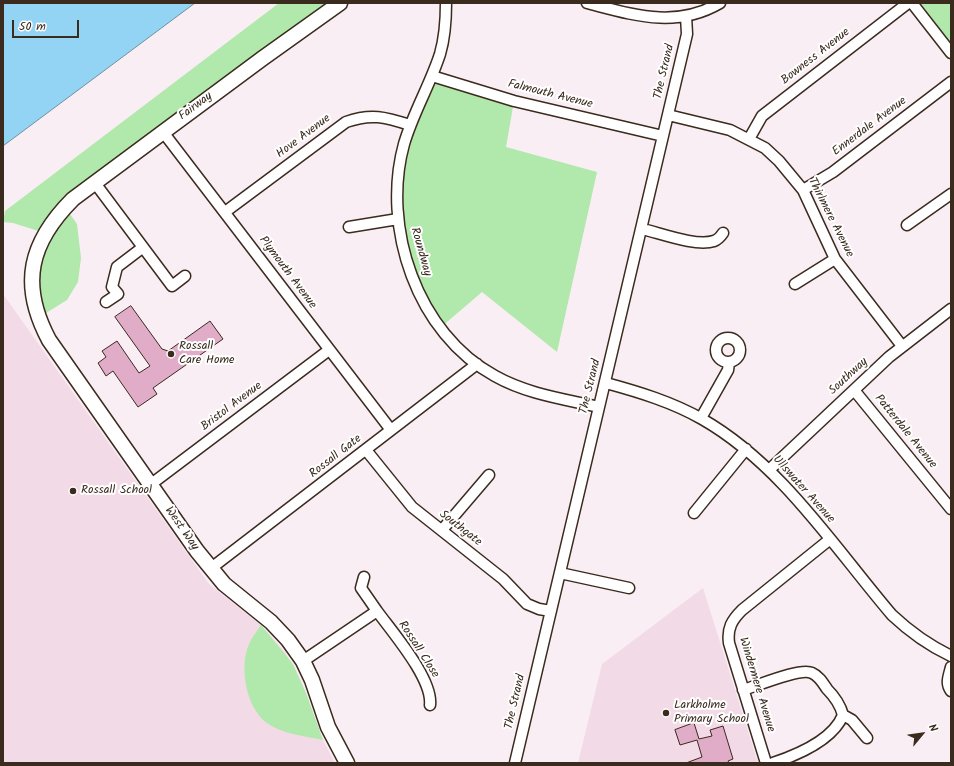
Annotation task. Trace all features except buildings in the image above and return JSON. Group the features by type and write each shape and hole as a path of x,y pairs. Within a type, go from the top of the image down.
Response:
{"street":[{"name":"Fairway","path":"56,216 73,199 340,3"},
{"name":"Roundway","path":"446,3 446,29 441,53 410,125 399,168 398,219 406,257 428,310 450,339 477,364 493,376 522,388 599,407"},
{"path":"590,3 639,17 666,18 686,16 720,3"},
{"name":"Bowness Avenue","path":"749,139 762,116 908,3"},
{"path":"912,3 951,53"},
{"name":"The Strand","path":"515,763 599,407 606,383 687,34 686,16"},
{"name":"Falmouth Avenue","path":"432,76 514,101 663,136"},
{"name":"Ennerdale Avenue","path":"803,190 833,172 951,82"},
{"name":"Thirlmere Avenue","path":"668,115 717,127 749,139 764,148 779,161 803,190 835,259 902,346"},
{"name":"Hove Avenue","path":"225,212 346,122 359,117 371,116 383,117 410,125"},
{"name":"Plymouth Avenue","path":"163,132 391,430"},
{"path":"95,183 142,248 179,294"},
{"path":"908,225 951,195"},
{"name":"West Way","path":"56,216 45,233 36,254 32,283 36,312 52,345 210,569 234,594 271,622 288,640 303,661 312,680 331,733 347,763"},
{"path":"350,227 398,219"},
{"path":"642,229 693,242 715,241 724,233"},
{"path":"106,302 118,294 112,286 117,267 142,248"},
{"path":"794,284 835,259"},
{"path":"172,286 185,276"},
{"name":"Southway","path":"769,470 902,346 950,312"},
{"name":"Bristol Avenue","path":"150,484 329,350"},
{"path":"701,418 728,370 729,363"},
{"name":"Rossall Gate","path":"210,569 477,364"},
{"name":"Ullswater Avenue","path":"606,383 662,400 701,418 746,449 769,470 892,615 910,632 930,646 951,656"},
{"name":"Patterdale Avenue","path":"854,390 951,509"},
{"path":"694,513 746,449"},
{"name":"Southgate","path":"366,450 404,499 503,579 527,604 539,610 551,611"},
{"path":"442,530 489,475"},
{"name":"Windermere Avenue","path":"766,763 727,634 730,625 742,610 829,540"},
{"path":"560,573 629,588"},
{"name":"Rossall Close","path":"364,577 361,588 420,672 431,696 430,705"},
{"path":"303,661 377,611"},
{"path":"951,667 947,681 948,687 951,691"},
{"path":"744,690 798,672 811,672 816,675 841,706 843,715 836,727 818,741 794,755 773,763"},
{"path":"843,715 852,720 867,738"}],"shaded area":[{"name":"Rossall School","path":"3,294 209,584 261,625 285,652 300,679 323,740 335,763 3,763"},
{"name":"Larkholme Primary School","path":"703,588 758,763 578,763 602,664"}],"green space":[{"path":"279,3 340,3 65,207 77,224 81,258 78,282 67,300 38,318 34,306 45,233 13,223 3,222 5,211"},
{"path":"912,3 951,3 951,53"},
{"path":"432,76 514,101 506,147 597,172 557,352 482,292 440,328 406,257 399,168"},
{"path":"261,625 293,664 306,693 323,740 294,734 273,727 260,716 254,708 246,686 245,664 249,644"}],"water":[{"path":"3,3 195,3 3,146"}],"place":[{"name":"Rossall Care Home","path":"171,354"},
{"name":"Rossall School","path":"73,491"},
{"name":"Larkholme Primary School","path":"666,713"}]}
